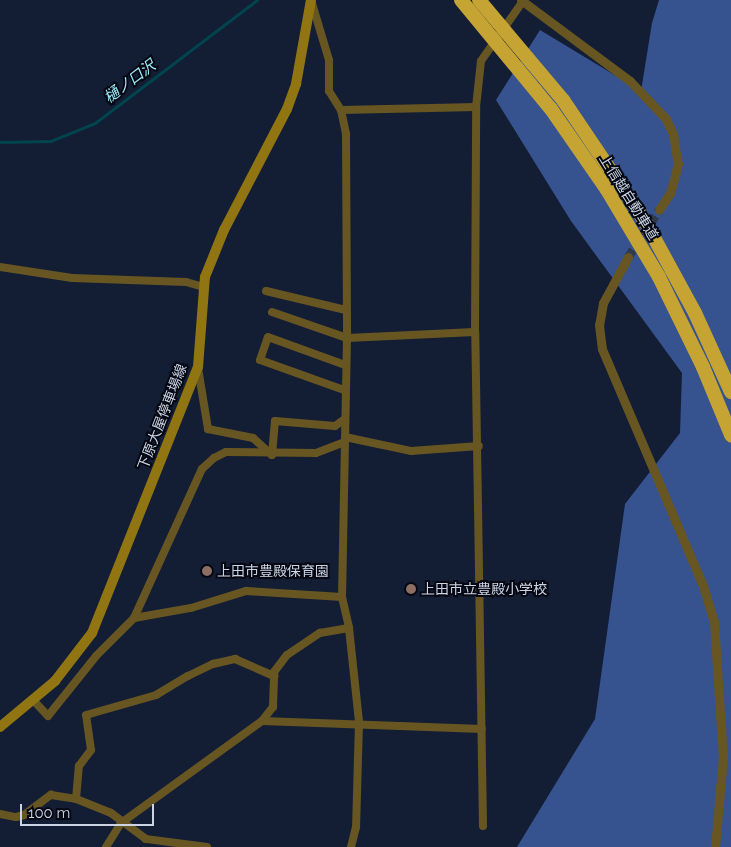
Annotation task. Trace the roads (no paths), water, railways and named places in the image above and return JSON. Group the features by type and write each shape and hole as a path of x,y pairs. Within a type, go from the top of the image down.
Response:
{"highway":[{"name":"上信越自動車道","path":"461,0 552,109 607,190 659,277 703,367 731,435"},
{"name":"上信越自動車道","path":"480,0 564,100 646,223 695,313 731,392"}],"main road":[{"name":"下原大屋停車場線","path":"0,727 55,681 92,633 198,367 203,287 224,230 286,109 303,57 311,0"}],"street":[{"path":"311,0 329,60 329,90 341,110 346,134 347,338 344,390 342,597 349,628 359,722 356,827 351,847"},
{"path":"483,826 479,446 475,332 476,108 481,61 522,1 630,81 654,103 666,119 673,134 678,164 670,193 659,210"},
{"path":"341,110 476,108"},
{"path":"628,257 603,303 599,325 602,350 703,586 714,622 723,756 715,847"},
{"path":"0,266 72,278 186,282 203,287"},
{"path":"266,292 346,310"},
{"path":"272,312 347,338 475,332"},
{"path":"344,390 260,360 268,337 345,365"},
{"path":"198,367 208,429 253,438 272,455"},
{"path":"272,455 276,421 335,426 345,418"},
{"path":"33,700 48,716 96,656 134,618 202,469 214,458 226,452 272,455 316,453 345,440 411,451 479,446"},
{"path":"134,618 191,608 246,591 342,597"},
{"path":"106,847 121,823 262,720 273,707 274,676 287,655 320,633 349,628"},
{"path":"76,798 79,766 91,750 86,715 156,695 188,676 235,659 274,676"},
{"path":"262,720 359,722 482,729"},
{"path":"0,814 16,817 24,815 51,795 76,798 111,813 121,823 146,838 208,847"}],"waterway":[{"name":"樋ノ口沢","path":"0,142 51,141 95,123 257,0"}],"tunnel":[{"path":"628,257 659,210"}],"place":[{"name":"上田市豊殿保育園","path":"207,571"},
{"name":"上田市立豊殿小学校","path":"411,589"}]}
